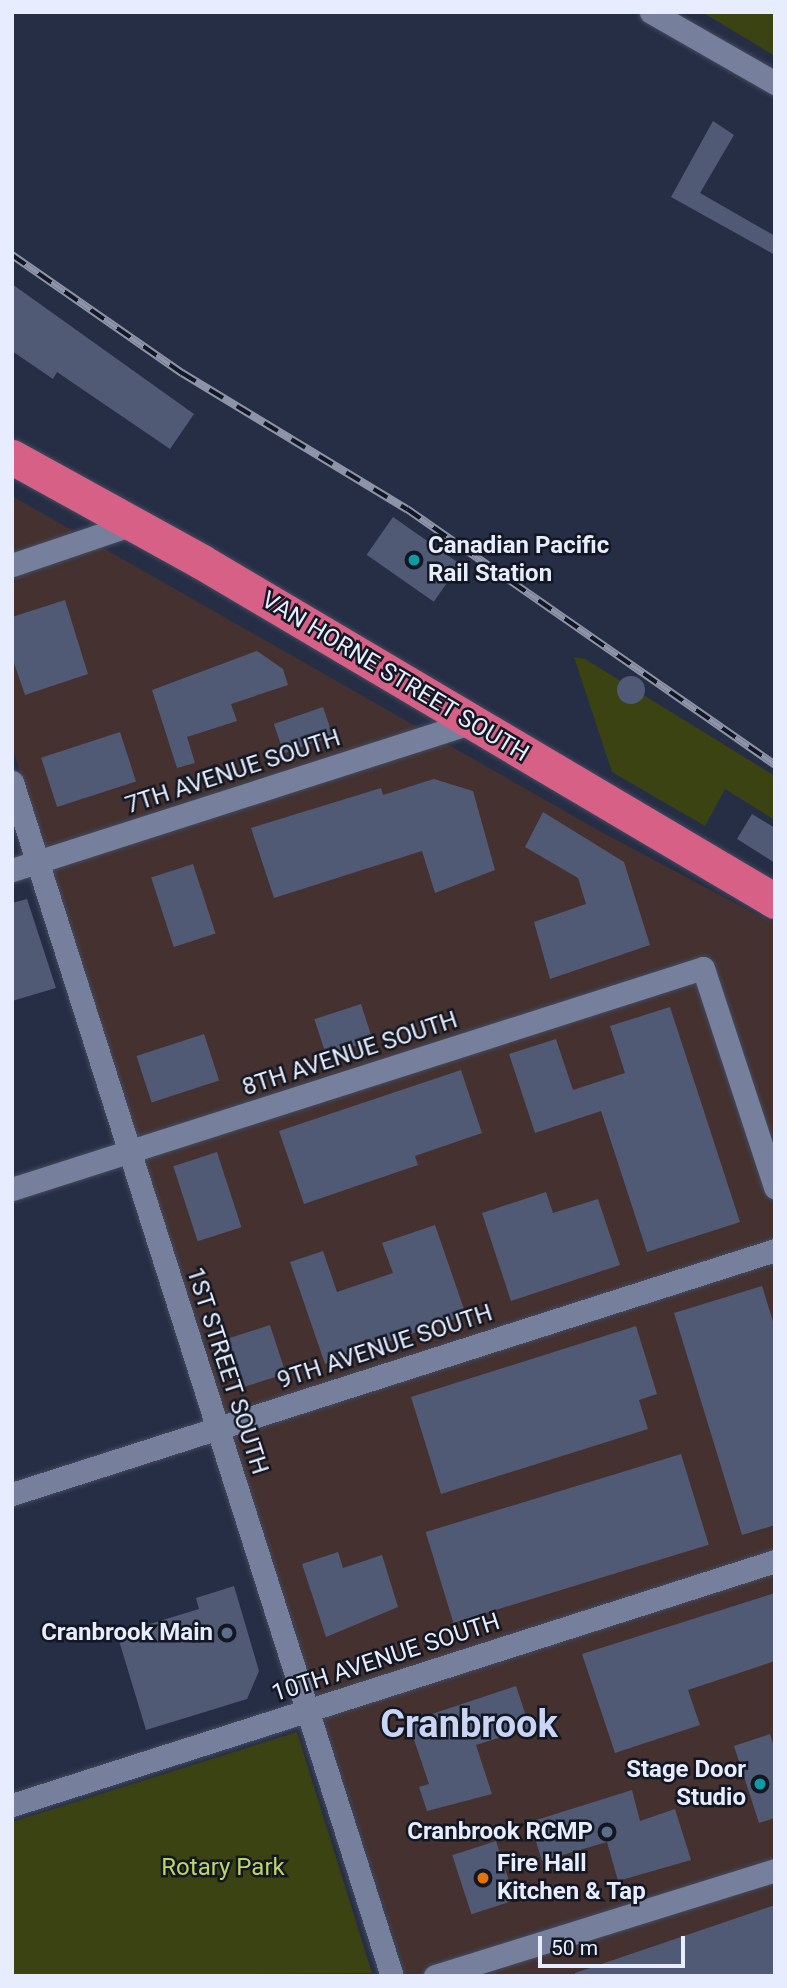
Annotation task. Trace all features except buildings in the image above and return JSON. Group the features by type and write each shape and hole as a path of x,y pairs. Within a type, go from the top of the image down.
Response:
{"highway":[{"name":"VAN HORNE STREET SOUTH","path":"12,457 133,524 775,901"}],"street":[{"path":"651,12 775,83"},
{"path":"12,565 133,524"},
{"name":"7TH AVENUE SOUTH","path":"12,870 470,723"},
{"name":"1ST STREET SOUTH","path":"12,782 392,1976"},
{"name":"8TH AVENUE SOUTH","path":"12,1189 703,968 775,1187"},
{"name":"9TH AVENUE SOUTH","path":"12,1494 775,1250"},
{"name":"10TH AVENUE SOUTH","path":"12,1805 775,1561"},
{"path":"435,1976 775,1870"}],"shaded area":[{"path":"12,496 603,833 775,924 775,1976 406,1976 12,747"}],"green space":[{"path":"702,12 775,12 775,56"},
{"path":"574,657 585,659 775,776 775,820 725,789 705,826 612,772"},
{"name":"Rotary Park","path":"297,1732 372,1973 12,1976 12,1822"}],"railway":[{"path":"12,255 182,373 407,509 775,765"}],"place":[{"name":"Canadian Pacific Rail Station","path":"414,560"},
{"name":"Cranbrook Main","path":"227,1633"},
{"name":"Stage Door Studio","path":"760,1784"},
{"name":"Cranbrook RCMP","path":"607,1832"},
{"name":"Fire Hall Kitchen & Tap","path":"483,1878"}],"district":[{"name":"Cranbrook","path":"469,1725"}]}
